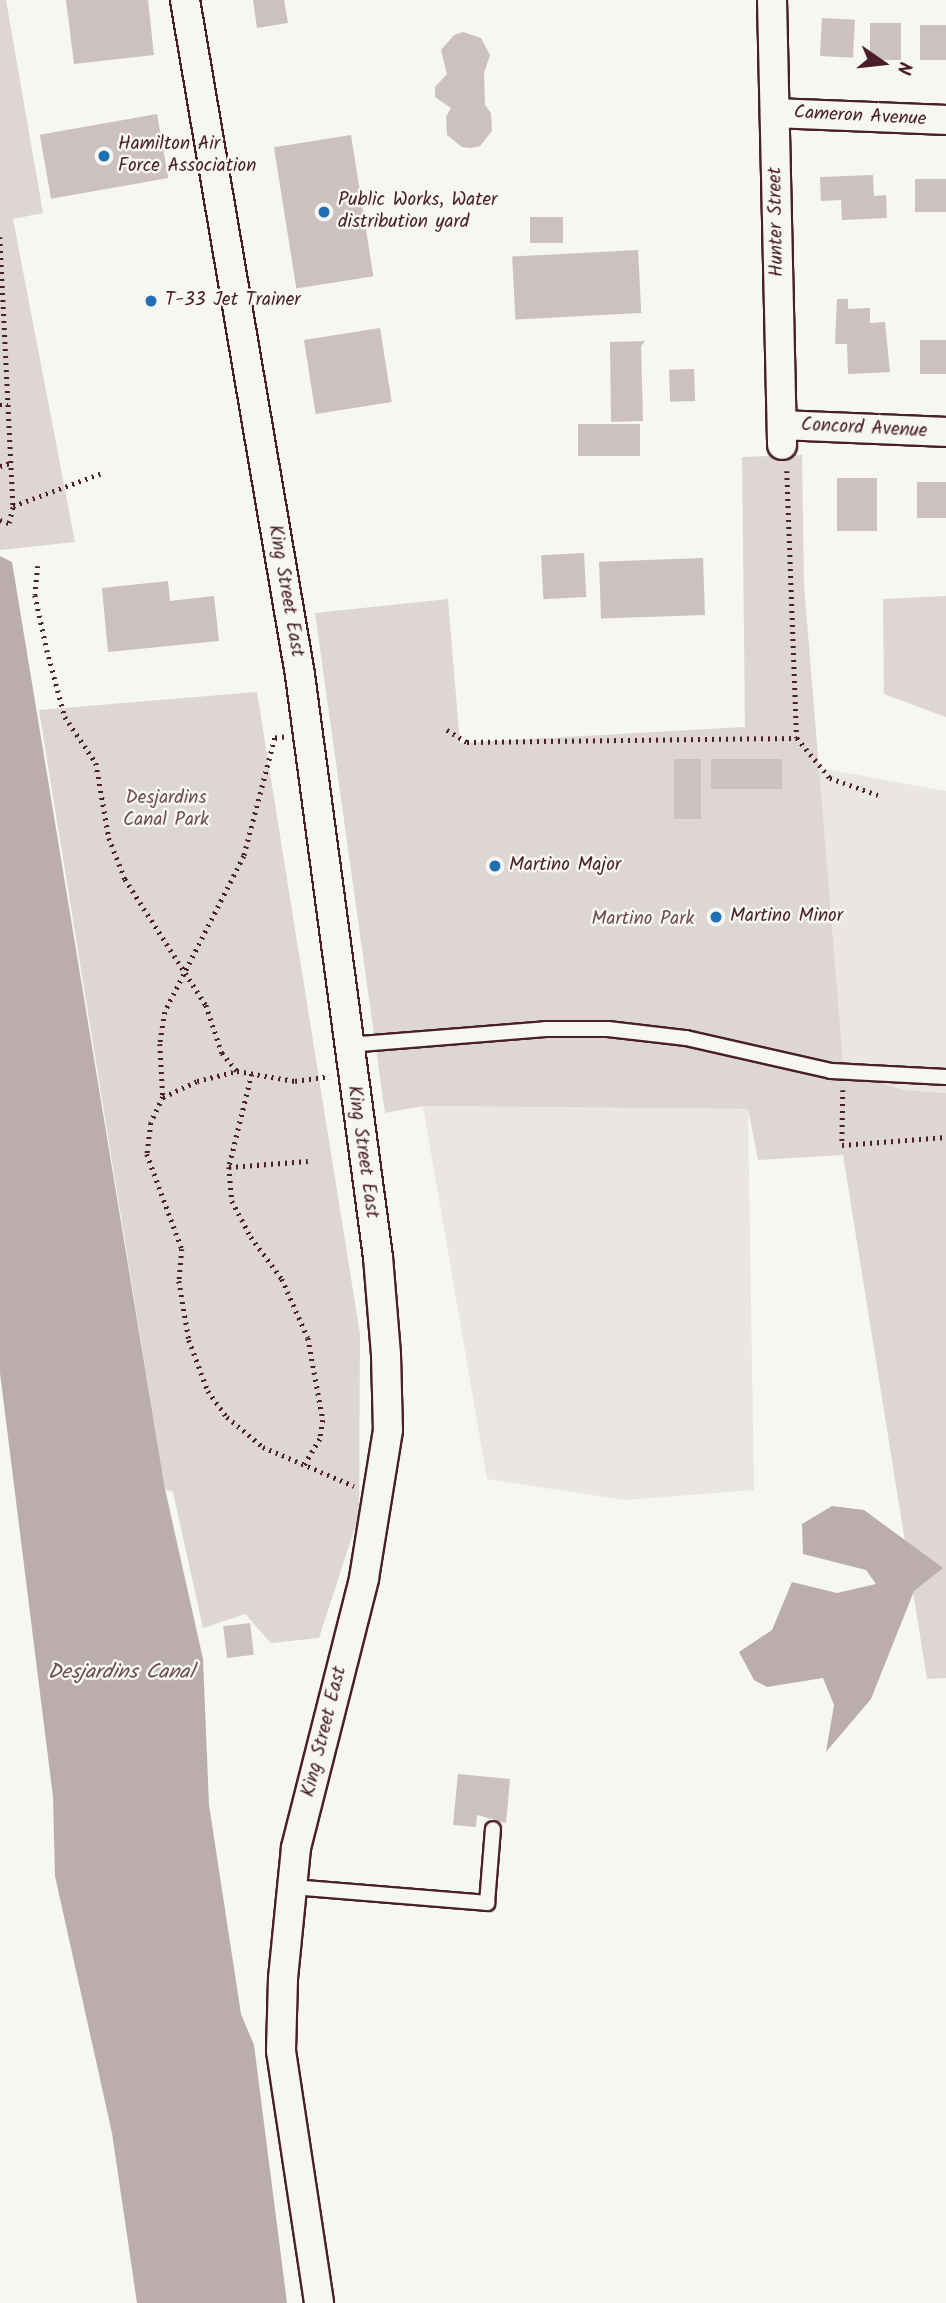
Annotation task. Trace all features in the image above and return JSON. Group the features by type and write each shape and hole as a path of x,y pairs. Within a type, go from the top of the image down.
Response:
{"street":[{"name":"King Street East","path":"185,0 307,734 378,1257 386,1355 388,1430 364,1579 296,1849 281,2051 319,2303"},
{"name":"Hunter Street","path":"772,0 782,435"},
{"name":"Cameron Avenue","path":"775,113 946,120"},
{"name":"Concord Avenue","path":"782,435 946,432"}],"lane":[{"path":"348,1045 545,1029 608,1029 686,1038 772,1061 844,1072 946,1077"},
{"path":"293,1887 487,1903 493,1829"}],"path":[{"path":"0,237 3,362 13,506 9,523 0,520"},
{"path":"0,405 8,405"},
{"path":"782,435 788,477 797,738 830,778 878,795"},
{"path":"0,466 10,463"},
{"path":"13,506 102,473"},
{"path":"37,566 35,595 65,717 96,763 109,838 125,879 206,1005 222,1054 237,1071"},
{"path":"447,730 467,742 797,738"},
{"path":"307,734 275,738 244,856 183,971 166,1012 160,1044 163,1097 151,1123 147,1154 182,1248 179,1281 189,1339 208,1391 228,1417 263,1447 303,1467 378,1495"},
{"path":"163,1097 197,1081 237,1071 295,1081 351,1073"},
{"path":"844,1072 842,1145 946,1137"},
{"path":"252,1074 229,1167 232,1201 251,1237 282,1279 308,1338 323,1420 320,1439 303,1467"},
{"path":"229,1167 308,1161"}],"shaded area":[{"path":"819,768 946,791 946,1093 904,1090 844,1072"},
{"path":"423,1106 748,1109 754,1490 625,1500 487,1479"}],"green space":[{"path":"0,0 6,0 43,213 13,219 75,542 0,550"},
{"name":"Martino Park","path":"802,455 804,585 844,1072 904,1090 946,1093 946,1678 927,1679 843,1155 758,1160 748,1109 423,1106 385,1113 315,613 448,599 460,743 745,727 742,457"},
{"path":"946,596 946,717 884,694 883,599"},
{"name":"Desjardins Canal Park","path":"257,692 360,1334 359,1515 319,1638 271,1643 245,1614 203,1628 173,1492 165,1489 39,710"}],"water":[{"name":"Desjardins Canal","path":"0,556 12,562 165,1489 203,1659 209,1805 241,2014 254,2045 287,2303 137,2303 112,2133 55,1876 53,1797 0,1373"},
{"path":"832,1506 864,1510 943,1568 914,1591 871,1699 826,1752 834,1705 823,1678 767,1687 754,1680 739,1652 772,1630 792,1582 837,1593 876,1584 866,1570 803,1554 802,1524"}],"building":[{"path":"66,0 148,0 154,55 74,64"},
{"path":"253,0 284,0 288,23 257,28"},
{"path":"822,18 855,20 853,58 820,56"},
{"path":"870,23 901,23 901,60 870,60"},
{"path":"920,25 946,25 946,60 920,60"},
{"path":"463,32 481,38 490,55 484,73 485,105 491,113 492,131 480,146 471,148 462,147 447,135 446,117 451,108 435,97 435,87 447,74 441,50 454,35"},
{"name":"Hamilton Air Force Association","path":"157,114 168,178 51,199 40,135"},
{"name":"Public Works, Water distribution yard","path":"351,135 373,276 296,288 274,147"},
{"path":"873,175 874,196 886,195 887,218 842,220 841,200 821,201 820,177"},
{"path":"915,179 946,179 946,212 915,212"},
{"path":"530,217 563,217 563,243 530,243"},
{"path":"638,250 641,313 515,320 512,257"},
{"path":"837,299 848,299 848,309 870,308 870,323 885,322 890,372 848,374 847,344 835,344"},
{"path":"380,328 392,402 316,414 304,340"},
{"path":"920,340 946,340 946,374 920,374"},
{"path":"645,341 641,346 643,421 611,422 610,342"},
{"path":"694,369 695,401 670,402 669,370"},
{"path":"578,424 640,424 640,456 578,456"},
{"path":"837,478 877,478 877,531 837,531"},
{"path":"917,482 946,482 946,518 917,518"},
{"path":"584,553 586,597 543,599 541,555"},
{"path":"703,558 705,615 601,619 599,562"},
{"path":"168,581 170,601 214,596 219,641 108,652 102,588"},
{"path":"674,759 701,759 701,819 674,819"},
{"path":"711,759 782,759 782,789 711,789"},
{"path":"250,1623 254,1655 227,1658 223,1626"},
{"path":"458,1774 510,1779 506,1823 477,1815 476,1827 453,1825"}],"place":[{"name":"Hamilton Air Force Association","path":"104,156"},
{"name":"Public Works, Water distribution yard","path":"324,212"},
{"name":"T-33 Jet Trainer","path":"151,301"},
{"name":"Martino Major","path":"495,866"},
{"name":"Martino Minor","path":"716,917"}]}
